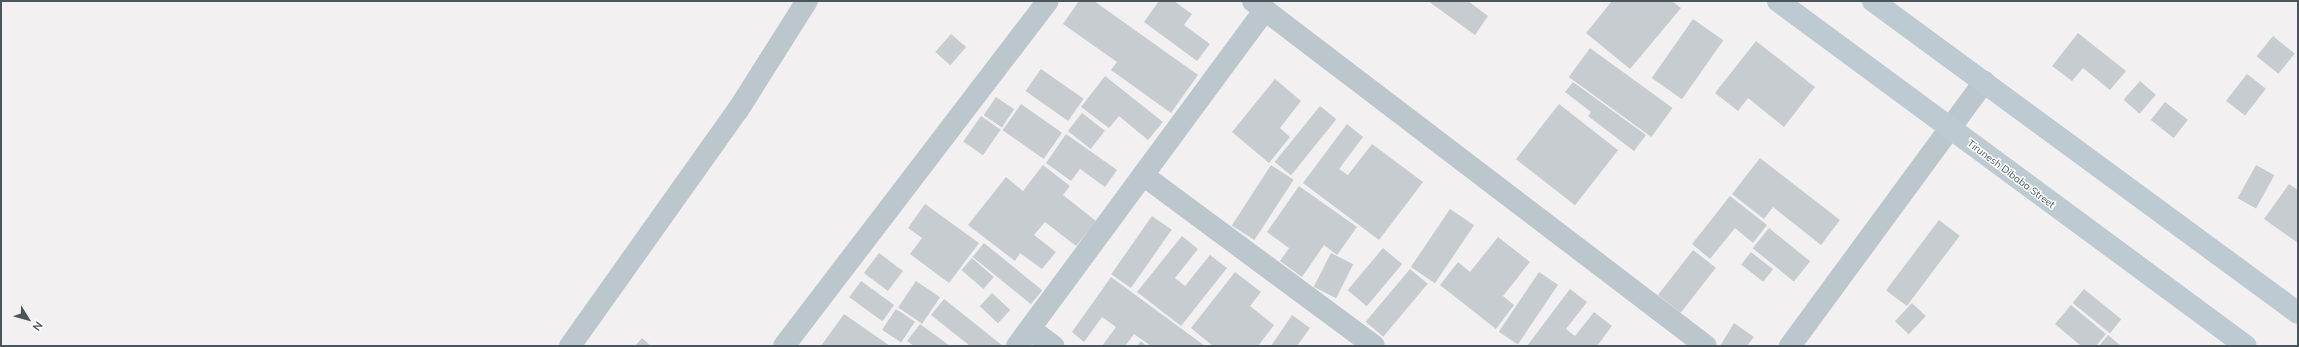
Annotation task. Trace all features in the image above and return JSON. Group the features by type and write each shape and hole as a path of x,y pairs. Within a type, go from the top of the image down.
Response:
{"street":[{"path":"570,346 738,110 807,1"},
{"path":"784,346 1048,1"},
{"name":"Tirunesh Dibaba Street","path":"1778,1 2246,346"},
{"path":"1872,1 2298,313"},
{"path":"1053,346 1023,338 1143,175 1259,5 1706,346"},
{"path":"1790,346 1984,82"},
{"path":"1143,175 1374,346"}],"building":[{"path":"1079,1 1094,1 1198,75 1171,113 1111,70 1117,62 1063,24"},
{"path":"1159,1 1174,1 1192,14 1184,25 1210,44 1197,61 1144,22"},
{"path":"1428,1 1468,1 1488,16 1475,35"},
{"path":"1612,1 1672,1 1681,8 1630,69 1586,33"},
{"path":"1693,19 1723,40 1682,99 1652,78"},
{"path":"2078,33 2126,71 2110,90 2083,68 2072,81 2052,66"},
{"path":"951,34 966,47 950,65 935,52"},
{"path":"2273,36 2295,54 2278,74 2257,56"},
{"path":"1756,41 1815,87 1784,127 1748,98 1738,111 1715,93"},
{"path":"1590,48 1673,108 1651,137 1569,77"},
{"path":"1041,69 1084,99 1068,121 1026,91"},
{"path":"2247,74 2266,89 2245,116 2226,101"},
{"path":"1105,76 1163,122 1148,140 1119,116 1109,128 1081,107"},
{"path":"1275,79 1301,101 1280,128 1290,137 1269,163 1232,132"},
{"path":"2140,81 2156,95 2139,114 2124,100"},
{"path":"1573,82 1646,135 1634,151 1588,116 1591,112 1565,92"},
{"path":"996,97 1014,109 1002,128 984,115"},
{"path":"2165,102 2188,120 2174,138 2151,120"},
{"path":"1021,104 1062,133 1044,159 1003,130"},
{"path":"1559,104 1618,150 1575,205 1516,159"},
{"path":"1320,106 1336,119 1291,175 1275,162"},
{"path":"1082,113 1105,131 1091,149 1068,131"},
{"path":"981,116 1001,130 983,155 963,141"},
{"path":"1347,124 1363,137 1339,169 1348,175 1372,144 1423,182 1379,240 1303,183"},
{"path":"1066,134 1117,170 1105,187 1080,169 1071,181 1046,163"},
{"path":"1760,158 1840,220 1821,245 1773,207 1764,219 1732,194"},
{"path":"1043,165 1070,186 1063,195 1096,221 1076,246 1045,222 1034,235 1056,252 1042,269 1020,253 1015,261 968,225 1006,177 1023,191"},
{"path":"1271,165 1294,180 1254,240 1232,225"},
{"path":"2256,165 2274,175 2256,208 2238,198"},
{"path":"2289,184 2298,190 2298,243 2264,219"},
{"path":"1299,186 1357,227 1337,255 1324,245 1302,277 1280,261 1289,248 1267,232"},
{"path":"1730,196 1767,225 1753,243 1735,228 1710,259 1692,244"},
{"path":"925,204 979,243 949,283 910,254 922,238 908,228"},
{"path":"1450,209 1474,225 1435,283 1411,267"},
{"path":"1152,216 1172,230 1131,288 1111,274"},
{"path":"1939,220 1960,236 1907,306 1886,290"},
{"path":"1769,228 1810,261 1794,282 1753,248"},
{"path":"1182,236 1198,249 1175,278 1185,286 1210,255 1227,268 1181,326 1137,292"},
{"path":"1498,237 1530,262 1503,296 1514,305 1496,329 1440,285 1458,262 1470,272"},
{"path":"984,243 1042,290 1031,304 973,257"},
{"path":"1383,248 1402,264 1367,306 1348,290"},
{"path":"1693,250 1716,268 1681,313 1658,295"},
{"path":"1751,252 1773,269 1763,282 1741,265"},
{"path":"879,253 903,271 888,291 864,273"},
{"path":"1331,253 1353,264 1336,298 1314,287"},
{"path":"972,258 994,277 983,289 962,270"},
{"path":"1410,269 1428,284 1383,337 1366,322"},
{"path":"1235,272 1261,292 1250,306 1274,325 1258,346 1213,346 1191,328"},
{"path":"1539,272 1558,285 1518,345 1499,332"},
{"path":"1111,277 1205,346 1151,346 1134,334 1125,346 1102,346 1116,327 1102,317 1084,342 1072,332"},
{"path":"861,281 894,305 882,321 849,297"},
{"path":"916,281 940,297 922,324 898,308"},
{"path":"1570,289 1587,302 1566,329 1575,336 1594,312 1612,326 1597,346 1527,346"},
{"path":"2084,289 2121,319 2110,333 2073,303"},
{"path":"992,293 1010,310 998,323 980,306"},
{"path":"944,299 1003,346 970,346 931,315"},
{"path":"1912,303 1926,316 1909,334 1895,321"},
{"path":"2071,305 2106,334 2096,346 2081,346 2055,324"},
{"path":"896,309 915,322 901,343 882,330"},
{"path":"844,314 890,346 821,346"},
{"path":"1292,315 1310,328 1297,346 1271,346"},
{"path":"1734,323 1754,337 1747,346 1720,346"},
{"path":"920,324 950,346 914,346 907,341"},
{"path":"2108,335 2121,346 2099,346"},
{"path":"642,338 651,346 635,346"},
{"path":"1141,341 1146,346 1137,346"}]}
